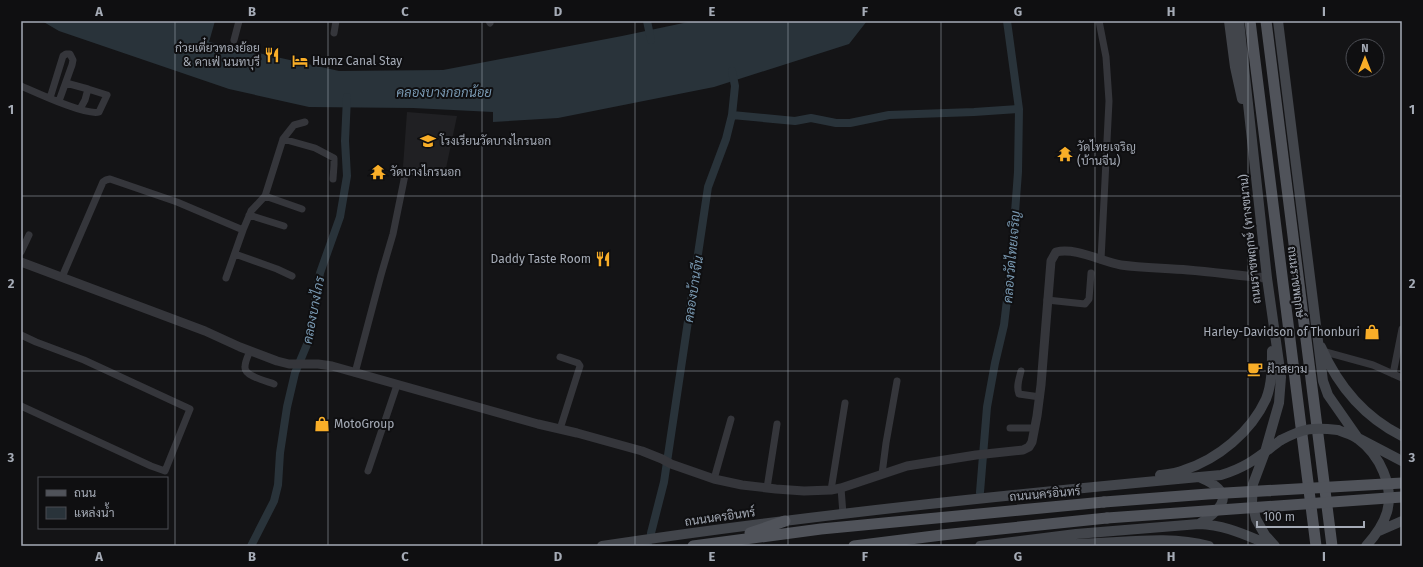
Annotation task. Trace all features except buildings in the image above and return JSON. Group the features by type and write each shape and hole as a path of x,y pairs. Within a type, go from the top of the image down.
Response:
{"main road":[{"path":"1229,21 1235,67 1251,134"},
{"name":"ถนนราชพฤกษ์ (ทางขนาน)","path":"1239,21 1267,278 1279,362 1281,389 1280,403 1276,417 1253,484 1252,502 1256,519 1264,535 1274,546"},
{"name":"ถนนราชพฤกษ์","path":"1250,21 1316,546"},
{"name":"ถนนราชพฤกษ์","path":"1266,21 1332,546"},
{"path":"1278,21 1323,381 1328,395 1358,438 1372,452 1386,477 1388,492 1387,512 1372,546"},
{"path":"1285,21 1292,83 1290,109"},
{"path":"1130,484 1184,470 1204,462 1227,447 1248,426 1266,399 1272,378 1274,330"},
{"path":"1317,338 1336,377 1347,391 1361,407 1379,422 1402,436"},
{"name":"ถนนนครอินทร์","path":"602,546 843,514 1221,475 1237,470 1252,462 1281,440 1297,432 1317,428 1338,430 1358,438"},
{"path":"1358,438 1402,461"},
{"path":"1199,477 1214,483 1222,493 1223,502 1219,509 1199,524"},
{"name":"ถนนนครอินทร์","path":"692,546 821,529 1104,502 1208,494 1402,483"},
{"path":"854,546 942,535 1107,518 1402,498"},
{"path":"725,542 785,521"},
{"path":"1366,546 1379,531 1402,521"},
{"path":"983,546 1076,534 1199,524 1228,528 1274,546"},
{"path":"983,546 1045,546 1159,540 1196,542 1209,546"}],"street":[{"path":"234,40 239,21"},
{"path":"334,33 336,21"},
{"path":"1099,21 1106,57 1109,101 1101,260"},
{"path":"50,98 63,56 70,54 73,60 59,101"},
{"path":"21,86 80,109 95,113 99,112 107,95 66,83"},
{"path":"80,109 85,100 88,89"},
{"path":"226,278 249,215 254,207 265,196 283,139 294,125 305,122"},
{"path":"283,139 315,148 334,158 332,179"},
{"path":"355,373 393,234 405,175 409,172 445,173"},
{"path":"62,277 103,182 106,180 110,179 177,202 243,230"},
{"path":"265,196 302,209"},
{"path":"249,215 284,226"},
{"path":"21,252 29,236"},
{"path":"21,262 205,331 268,358 289,364 318,364 355,373 642,451 671,464 714,479 742,486 804,491 841,488 907,466 976,455 1023,450 1029,447 1032,442 1040,397 1051,261 1056,252 1061,251 1086,254 1108,263 1137,267 1189,270 1267,278"},
{"path":"235,254 292,276"},
{"path":"1048,300 1085,304 1089,299 1091,273"},
{"path":"1393,374 1402,329"},
{"path":"21,335 84,360 190,408 165,471 151,466 21,406"},
{"path":"1322,350 1373,366 1402,378"},
{"path":"250,351 245,364 246,372 274,384"},
{"path":"560,357 578,362 580,366 560,429"},
{"path":"1021,371 1018,385 1019,394 1040,397"},
{"path":"882,474 897,381"},
{"path":"368,471 397,385"},
{"path":"830,490 845,403"},
{"path":"714,479 731,419"},
{"path":"767,488 777,424"},
{"path":"1010,428 1035,428"},
{"path":"841,488 843,514"}],"shaded area":[{"name":"โรงเรียนวัดบางไกรนอก","path":"407,112 457,116 445,173 403,167"}],"water":[{"name":"คลองบางกอกน้อย","path":"42,21 215,21 209,42 339,71 443,70 693,21 867,21 849,44 714,87 558,118 493,122 493,112 413,108 309,107 229,89 59,31"}],"waterway":[{"path":"647,21 651,40"},
{"name":"คลองวัดไทยเจริญ","path":"980,492 987,407 1004,325 1011,266 1018,172 1019,109 1007,21"},
{"name":"คลองบ้านจีน","path":"651,533 664,482 708,187 726,139 732,115 735,86 732,71"},
{"name":"คลองบางไกร","path":"251,546 274,501 278,485 280,453 287,407 295,373 308,342 320,273 340,217 347,176 345,141 347,97"},
{"path":"732,115 795,121 811,118 836,123 850,123 889,115 1019,109"}],"place":[{"name":"ก๋วยเตี๋ยวทองย้อย & คาเฟ่ นนทบุรี","path":"272,55"},
{"name":"Humz Canal Stay","path":"300,61"},
{"name":"โรงเรียนวัดบางไกรนอก","path":"428,141"},
{"name":"วัดไทยเจริญ (บ้านจีน)","path":"1065,154"},
{"name":"วัดบางไกรนอก","path":"378,172"},
{"name":"Daddy Taste Room","path":"603,259"},
{"name":"Harley-Davidson of Thonburi","path":"1372,332"},
{"name":"ฝ้าสยาม","path":"1255,369"},
{"name":"MotoGroup","path":"322,424"}]}
